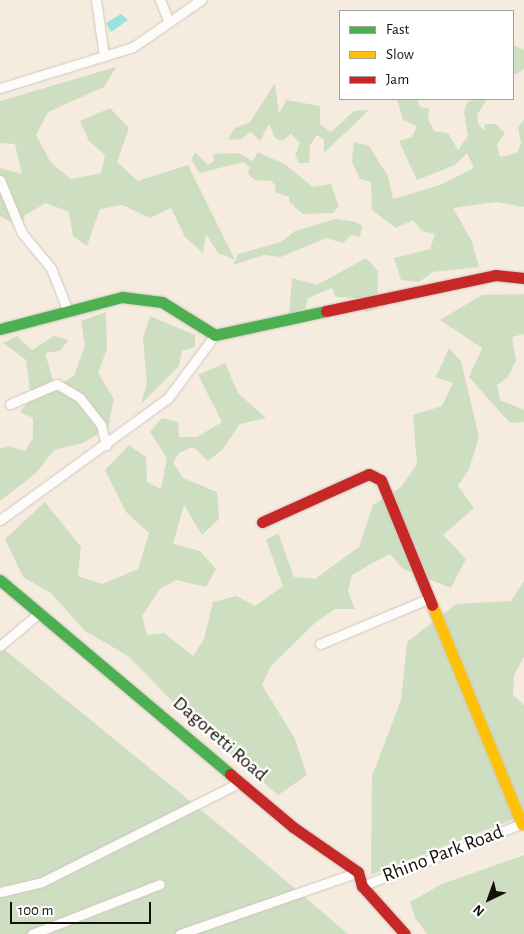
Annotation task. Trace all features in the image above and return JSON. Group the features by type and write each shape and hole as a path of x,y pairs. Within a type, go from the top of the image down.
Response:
{"street":[{"path":"96,0 104,56"},
{"path":"160,0 169,22"},
{"path":"0,88 133,47 201,0"},
{"path":"0,180 22,233 51,268 68,308"},
{"path":"0,520 106,445 168,398 215,335 495,274 524,278"},
{"path":"0,329 68,308 122,296 142,297 162,302 215,335"},
{"path":"10,404 57,384 80,398 101,425 106,445"},
{"path":"262,522 375,475 385,487 523,823"},
{"name":"Dagoretti Road","path":"0,580 38,614 293,827 358,872"},
{"path":"320,644 430,598"},
{"path":"0,646 38,614"},
{"path":"0,892 42,882 240,782"},
{"name":"Rhino Park Road","path":"362,886 523,823"},
{"path":"180,934 358,872 362,886 405,934"},
{"path":"32,934 160,884"}],"green space":[{"path":"514,45 524,50 524,69 514,74"},
{"path":"116,67 104,87 48,112 36,135 51,163 71,179 101,173 105,155 89,141 80,121 110,108 129,128 117,162 138,181 188,165 235,260 218,253 206,234 203,253 185,237 171,208 150,218 122,205 100,209 87,246 73,236 69,212 46,203 25,215 20,227 0,216 0,168 22,174 15,144 0,143 0,101"},
{"path":"275,83 279,114 286,100 320,106 320,124 331,132 354,111 369,110 324,153 324,140 317,135 310,145 309,163 299,163 295,155 300,143 291,134 282,141 275,138 269,124 260,141 251,132 240,140 228,139 235,128 250,122"},
{"path":"397,100 417,100 420,107 429,109 428,119 434,131 448,133 458,150 468,136 464,112 468,101 486,100 477,115 478,123 484,131 485,124 496,124 505,133 497,145 500,157 517,153 521,144 518,127 524,120 524,207 496,202 453,208 472,242 479,267 433,272 419,282 401,280 394,258 430,249 435,234 422,231 413,220 396,228 372,210 371,182 360,179 352,162 354,142 369,146 388,176 393,199 440,185 474,168 467,153 455,165 417,180 399,141 412,137 417,126 403,120"},
{"path":"195,152 208,165 214,161 213,154 238,153 253,161 258,152 286,165 313,187 331,184 339,206 333,213 303,214 289,202 289,197 275,192 276,186 271,181 255,180 248,174 250,167 243,162 200,173 191,160"},
{"path":"336,219 356,222 362,226 360,237 351,235 343,243 326,238 281,257 264,255 233,265 238,254 281,242 295,231"},
{"path":"366,258 378,271 377,309 365,312 360,298 336,297 332,288 308,298 305,309 289,315 292,278 317,285"},
{"path":"524,294 524,334 512,337 516,360 508,377 497,385 500,400 524,410 524,422 510,423 469,377 482,348 440,320 482,295"},
{"path":"106,312 107,349 98,373 114,399 108,428 83,443 54,450 36,473 0,501 0,449 8,446 25,451 33,438 33,418 20,412 31,398 26,360 3,343 17,336 32,350 54,336 69,340 59,351 45,353 55,387 74,376 85,345 81,321"},
{"path":"150,316 195,335 195,347 182,351 179,366 141,404 147,384 143,338"},
{"path":"449,348 461,361 479,437 469,469 458,486 474,508 443,535 466,559 451,588 403,569 390,554 369,565 352,575 348,591 355,609 335,609 316,622 271,666 262,685 295,739 307,775 278,795 194,723 128,656 85,631 51,593 23,577 5,539 45,502 81,547 78,576 102,584 138,569 149,533 126,512 105,470 129,445 146,457 147,482 161,489 167,458 150,432 162,418 178,422 179,437 197,437 222,422 198,375 225,363 238,393 266,418 240,424 222,450 208,461 193,447 179,453 173,462 183,478 217,492 219,519 202,535 184,505 173,544 200,551 216,569 206,587 176,580 160,589 142,616 147,635 164,633 193,656 204,639 213,602 236,596 255,606 283,586 266,540 278,533 294,577 315,579 359,547 373,505 401,487 417,464 413,415 442,406 453,383 436,377"},
{"path":"524,581 524,657 514,675 513,695 524,705 524,815 371,875 372,776 401,700 407,642 456,604 511,601"},
{"path":"0,646 245,846 348,934 0,934"},
{"path":"524,855 524,934 427,934 415,918 410,902 442,884"}],"water":[{"path":"121,14 128,20 111,32 106,23"}],"traffic: fast":[{"path":"0,329 122,297 162,302 215,335 326,311"},
{"path":"0,580 230,774"}],"traffic: slow":[{"path":"432,605 522,824"}],"traffic: jam":[{"path":"326,311 495,275 524,278"},
{"path":"262,522 369,474 381,480 432,605"},
{"path":"230,774 293,827 358,872 362,886 405,934"}]}
